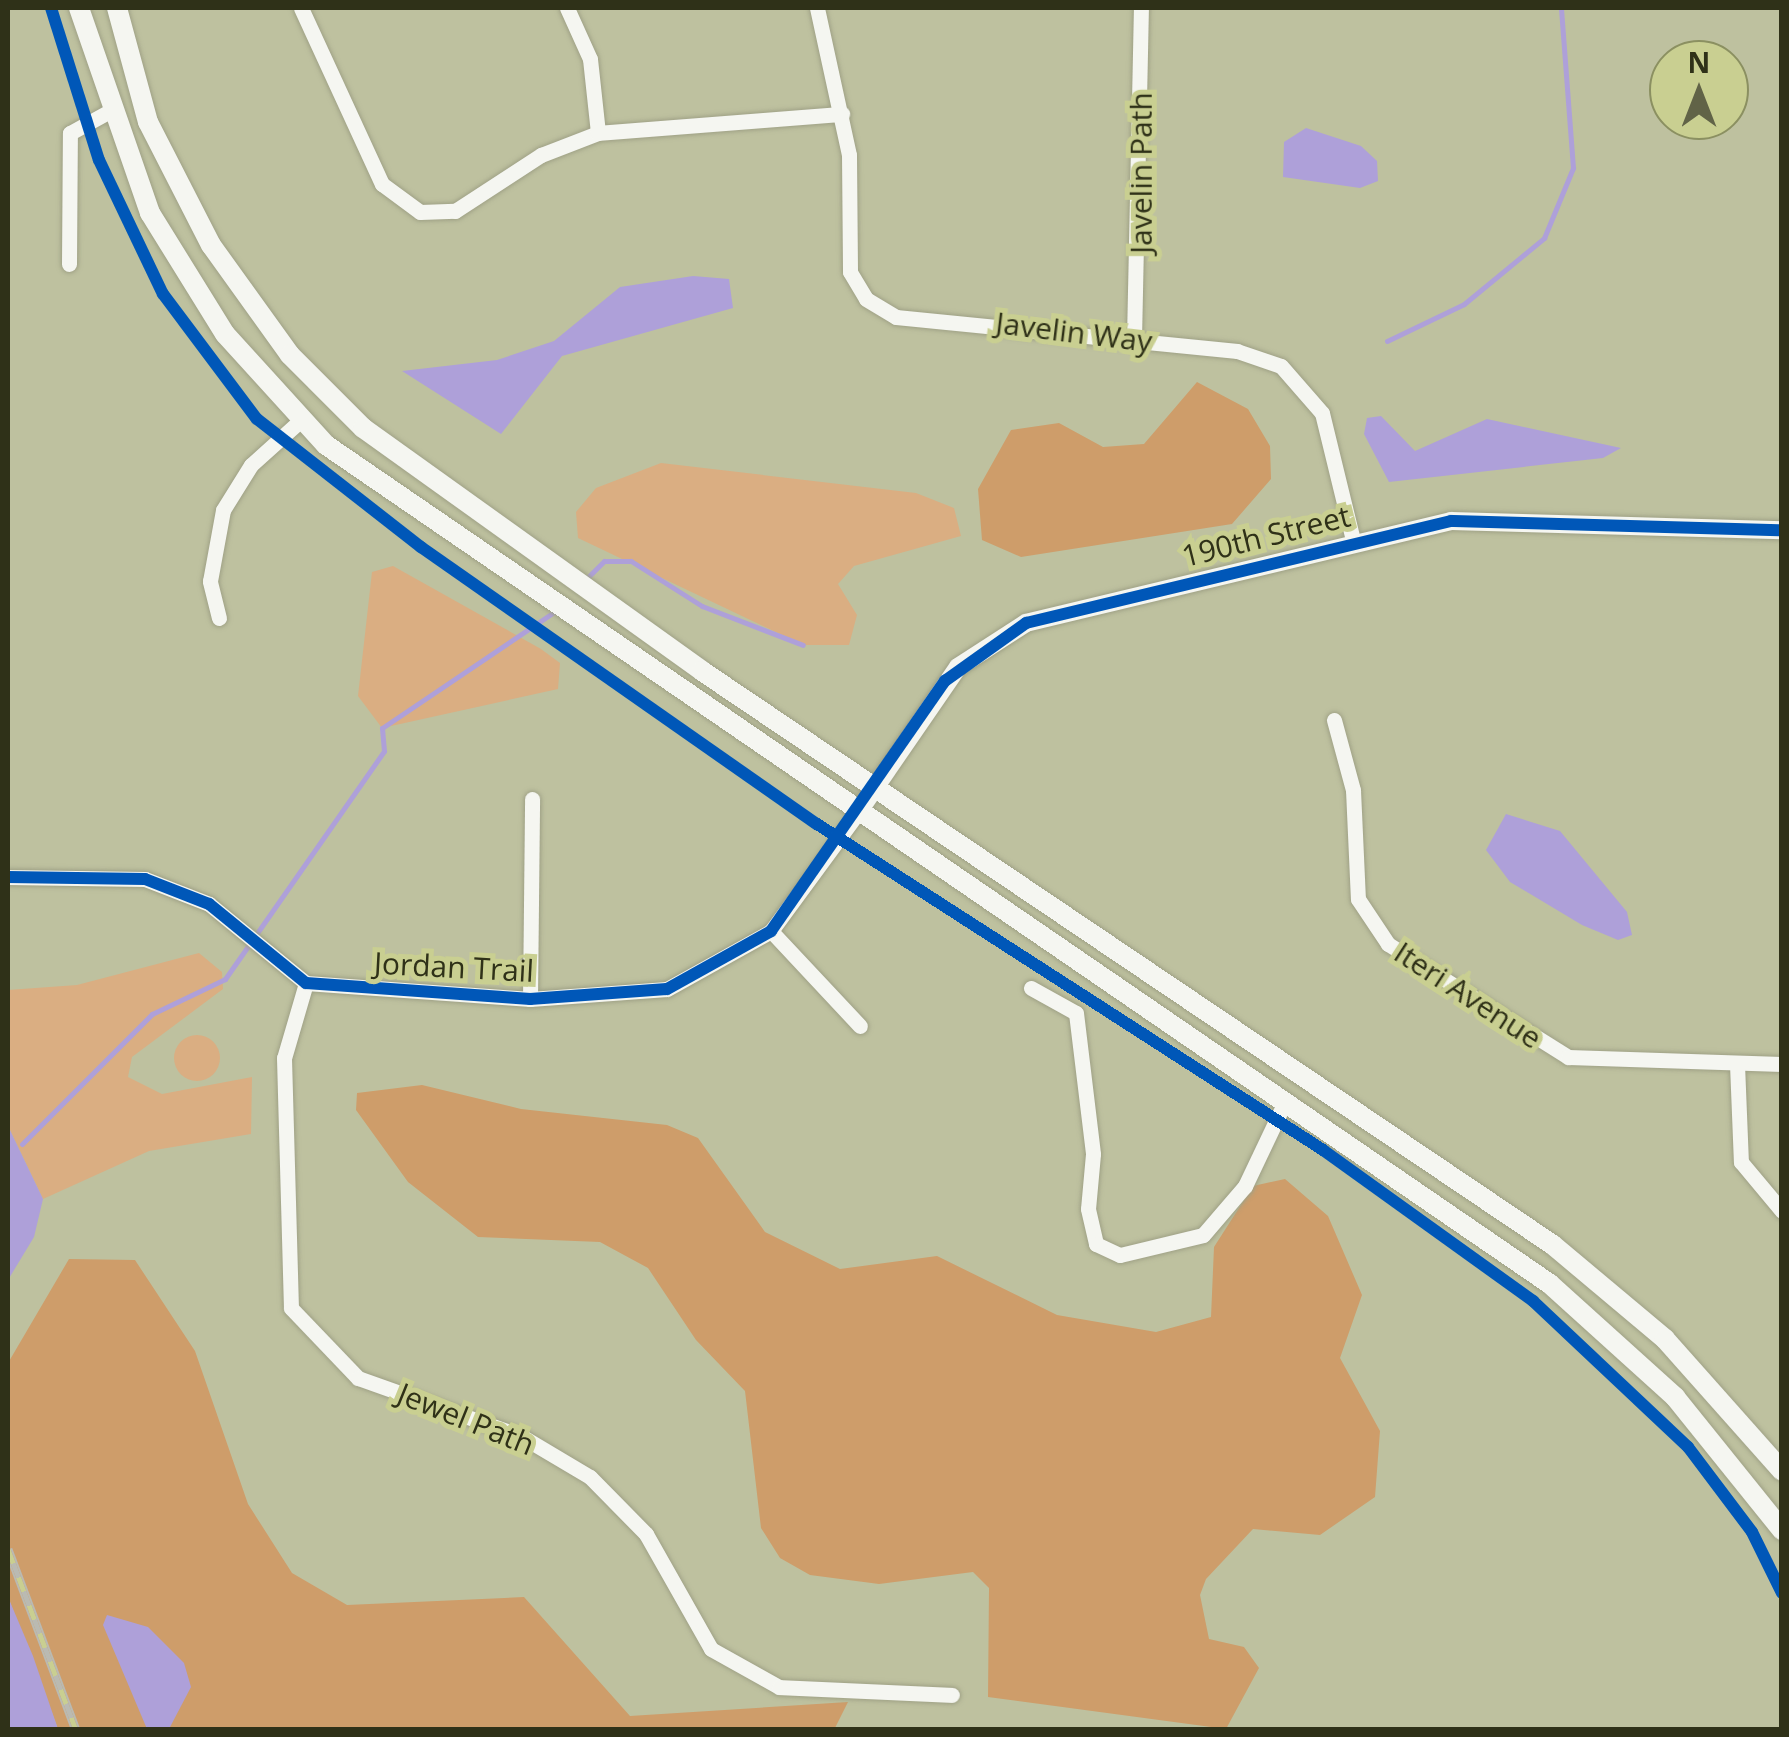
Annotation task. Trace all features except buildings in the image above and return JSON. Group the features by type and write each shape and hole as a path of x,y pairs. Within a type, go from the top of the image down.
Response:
{"main road":[{"path":"79,8 108,112 182,270 301,420 442,531 1284,1104 1603,1327 1676,1396 1782,1530"},
{"path":"117,8 173,172 211,245 290,354 405,462 1554,1246 1665,1340 1782,1470"}],"street":[{"path":"301,8 382,184 420,212 455,211 541,155 598,133 842,114"},
{"path":"567,8 590,59 598,133"},
{"name":"Javelin Way","path":"817,8 842,114 850,272 878,311 1254,355 1304,384 1327,429 1352,540"},
{"name":"Javelin Path","path":"1134,338 1141,8"},
{"path":"69,264 70,132 108,112"},
{"path":"218,618 210,581 224,510 251,466 301,420"},
{"name":"190th Street","path":"857,814 945,682 999,636 1352,540 1529,518 1782,530"},
{"name":"Iteri Avenue","path":"1334,720 1353,790 1358,899 1388,944 1568,1056 1782,1064"},
{"path":"530,999 532,799"},
{"name":"Jordan Trail","path":"306,983 530,999 667,989 770,931 857,814"},
{"path":"8,876 145,879 209,904 306,983"},
{"path":"770,931 860,1026"},
{"name":"Jewel Path","path":"306,983 284,1058 291,1308 358,1378 521,1436 590,1477 646,1534 711,1649 778,1687 952,1694"},
{"path":"1031,988 1076,1012 1094,1154 1088,1209 1096,1244 1120,1254 1203,1236 1245,1186 1284,1104"},
{"path":"1736,1064 1741,1162 1782,1211"}],"shaded area":[{"path":"1306,128 1361,146 1377,161 1378,181 1360,188 1283,177 1284,142"},
{"path":"693,276 729,279 733,308 562,356 501,434 402,371 497,360 554,341 620,287"},
{"path":"1197,382 1248,409 1270,446 1271,479 1232,524 1021,557 982,540 978,489 1011,430 1059,423 1103,447 1144,444"},
{"path":"1381,416 1415,451 1487,419 1621,448 1603,458 1389,482 1364,434 1367,418"},
{"path":"661,463 916,493 954,508 961,536 854,566 838,584 857,615 849,645 803,645 578,538 576,512 596,488"},
{"path":"393,566 560,663 558,689 382,728 358,696 372,572"},
{"path":"1506,814 1560,831 1627,912 1632,935 1618,940 1582,925 1510,882 1486,850"},
{"path":"199,953 222,972 223,989 132,1057 128,1077 162,1094 252,1077 251,1134 149,1151 43,1199 8,1126 8,990 77,985"},
{"path":"197,1035 213,1042 220,1058 213,1074 197,1081 181,1074 174,1058 181,1042"},
{"path":"422,1085 521,1109 667,1125 698,1138 765,1232 840,1269 937,1256 1057,1315 1156,1332 1211,1317 1214,1247 1253,1186 1285,1179 1328,1216 1362,1295 1340,1358 1380,1431 1375,1497 1320,1535 1253,1529 1206,1579 1200,1595 1209,1639 1244,1647 1259,1668 1226,1729 988,1697 989,1588 973,1572 879,1584 810,1575 780,1558 761,1528 745,1391 696,1340 648,1268 600,1242 478,1237 408,1182 356,1110 357,1093"},
{"path":"8,1126 43,1199 34,1237 8,1280"},
{"path":"69,1259 135,1260 195,1351 248,1504 292,1573 347,1605 524,1597 630,1716 848,1702 834,1730 58,1729 8,1597 8,1363"},
{"path":"8,1597 33,1656 58,1729 8,1729"},
{"path":"107,1615 148,1627 184,1663 191,1687 169,1729 147,1729 103,1625"}],"waterway":[{"path":"1387,341 1464,304 1544,238 1573,168 1561,8"},
{"path":"585,580 604,561 631,561 702,606 803,645"},
{"path":"22,1144 152,1014 225,979 384,751 382,728 557,610"}],"railway":[{"path":"8,1549 76,1730"}],"cycle path":[{"path":"51,8 99,160 163,294 257,419 421,547 817,824 1323,1150 1533,1301 1688,1447 1752,1532 1782,1593"},
{"path":"8,877 145,879 209,904 306,983 530,999 667,989 771,931 945,681 1026,623 1451,521 1782,530"}]}
